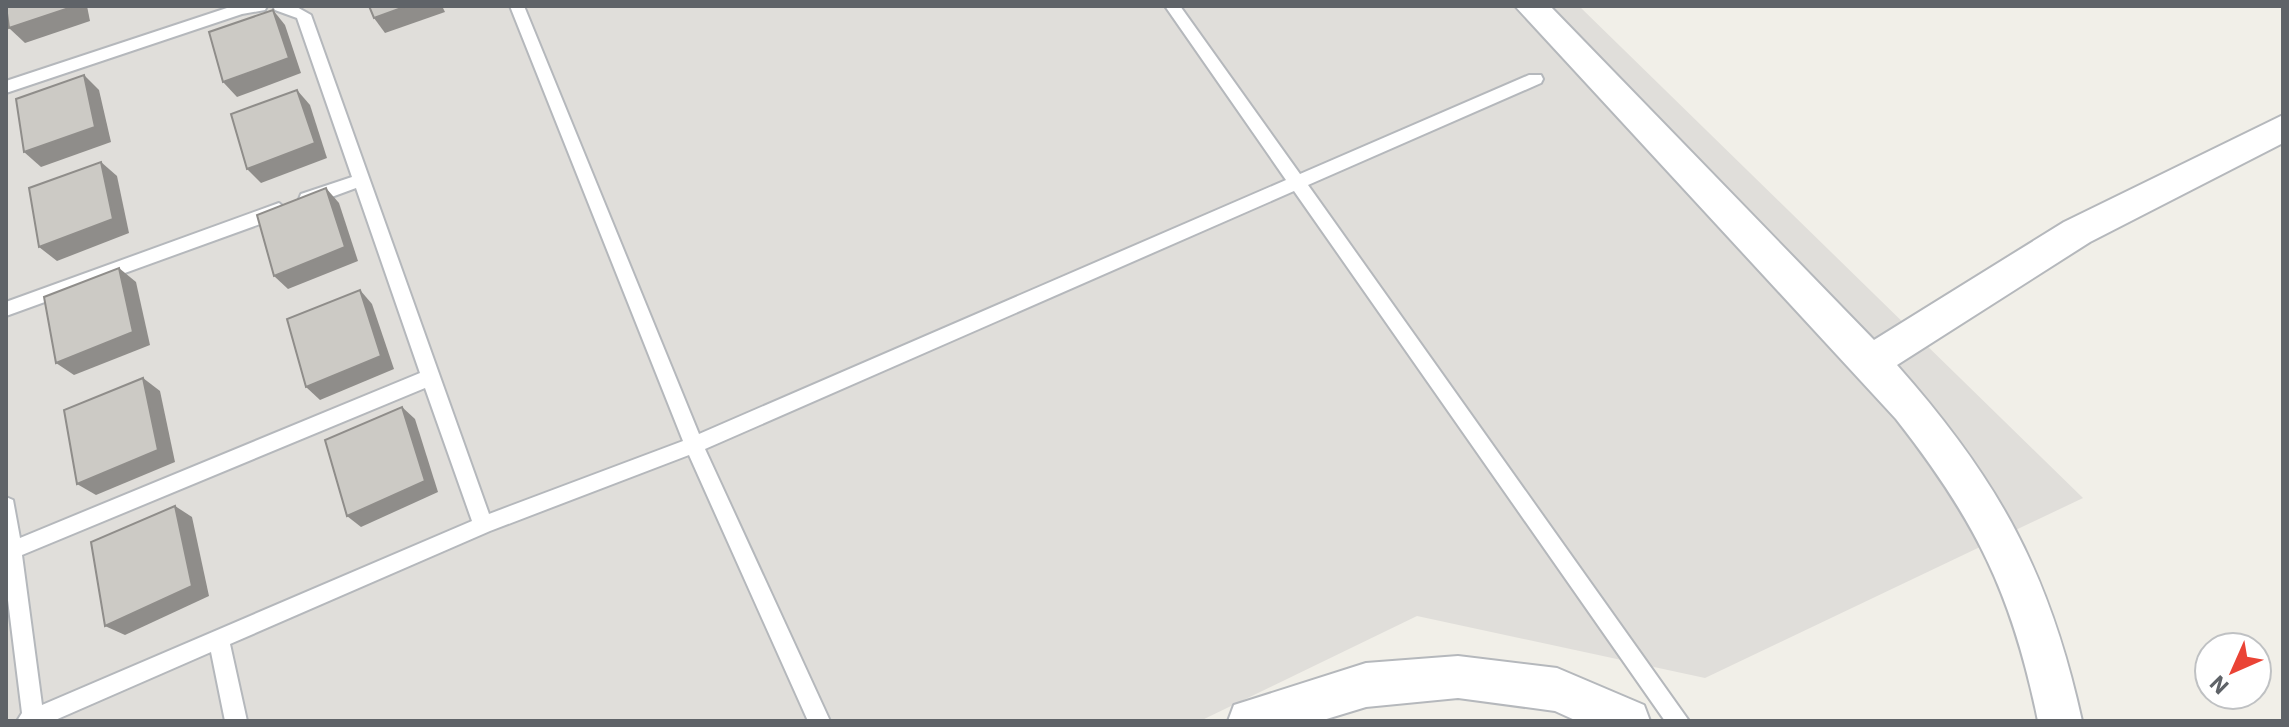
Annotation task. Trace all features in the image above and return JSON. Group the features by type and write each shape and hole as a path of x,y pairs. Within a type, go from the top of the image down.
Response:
{"street":[{"path":"1531,6 1870,362 1947,452 1989,517 2025,594 2051,674 2060,721"},
{"path":"1870,362 2077,232 2283,128"},
{"path":"1250,721 1366,685 1458,677 1557,690 1628,721"}],"lane":[{"path":"6,87 241,9 260,6"},
{"path":"280,6 303,15 483,525"},
{"path":"517,6 694,445 819,721"},
{"path":"1172,6 1678,721"},
{"path":"6,506 30,720 483,525 694,445 1535,79"},
{"path":"6,309 361,180"},
{"path":"12,550 431,377"},
{"path":"219,639 236,721"}],"shaded area":[{"path":"6,6 1579,6 2083,498 1705,678 1417,616 1200,721 6,721"}],"building":[{"path":"6,6 75,6 9,28"},
{"path":"369,6 407,6 374,18"},
{"path":"273,10 289,58 223,82 209,32"},
{"path":"84,75 95,127 24,152 16,99"},
{"path":"297,90 315,143 247,169 231,114"},
{"path":"101,162 113,219 39,247 29,188"},
{"path":"326,188 345,247 274,276 257,215"},
{"path":"119,268 133,332 56,363 44,297"},
{"path":"360,290 381,356 306,387 287,319"},
{"path":"143,378 158,450 77,484 64,410"},
{"path":"402,407 425,481 347,516 325,440"},
{"path":"175,506 192,586 105,626 91,542"}]}
